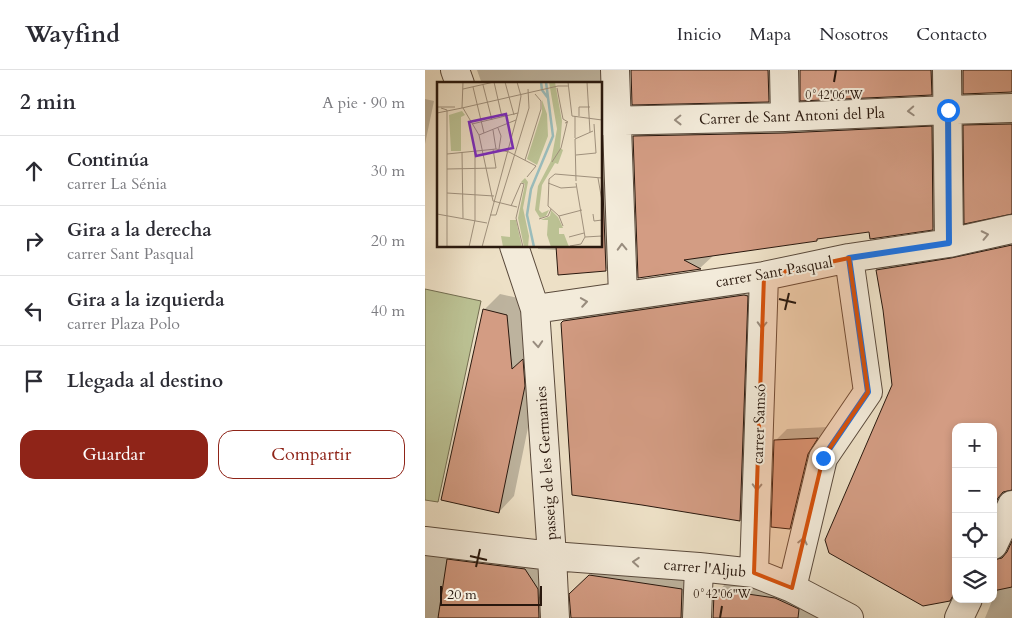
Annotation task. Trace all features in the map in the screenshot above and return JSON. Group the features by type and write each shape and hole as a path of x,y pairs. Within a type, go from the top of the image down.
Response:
{"street":[{"path":"455,70 459,82"},
{"path":"615,70 609,121 623,296"},
{"path":"784,70 785,118"},
{"path":"947,70 949,243"},
{"name":"Carrer de Sant Antoni del Pla","path":"609,121 785,118 1012,108"},
{"name":"carrer Sant Pasqual","path":"535,309 764,276 849,258 949,243 1012,229"},
{"name":"passeig de les Germanies","path":"426,547 552,556 535,309 515,248"},
{"path":"792,588 823,458 868,392 849,258"},
{"name":"carrer Samsó","path":"754,573 764,276"},
{"path":"997,537 1012,505"},
{"path":"552,556 555,618"},
{"name":"carrer l'Aljub","path":"552,556 754,573 792,588 849,618"},
{"path":"697,618 699,567"},
{"path":"959,618 966,603"}],"highlighted area":[{"path":"849,258 868,392 823,458 792,588 754,573 764,276"}],"green space":[{"path":"425,289 481,301 438,502 425,500"}],"building":[{"path":"631,70 768,70 769,102 632,105"},
{"path":"800,70 931,70 932,95 800,101"},
{"path":"963,70 1012,70 1012,92 963,94"},
{"path":"1012,124 1012,214 964,224 963,125"},
{"path":"932,126 933,230 870,239 869,232 684,260 701,269 638,278 633,136 785,133"},
{"path":"603,191 606,271 558,275 556,248 603,248"},
{"path":"1012,245 1012,490 1003,492 997,500 997,423 952,423 952,597 950,601 923,606 829,553 825,540 892,385 876,270 951,258"},
{"path":"744,295 748,296 740,521 572,495 561,323 563,321"},
{"path":"483,309 507,315 512,369 523,359 525,386 499,513 441,500"},
{"path":"818,438 808,454 790,529 771,527 774,440"},
{"path":"1012,541 1012,587 997,590 997,559 1002,558"},
{"path":"447,559 525,569 538,589 539,618 438,618"},
{"path":"589,575 682,589 681,618 571,618 569,594"},
{"path":"720,590 775,598 799,609 798,618 713,618 714,594 719,595"}],"route":[{"path":"823,458 868,392 849,258 949,243 948,110"}]}
